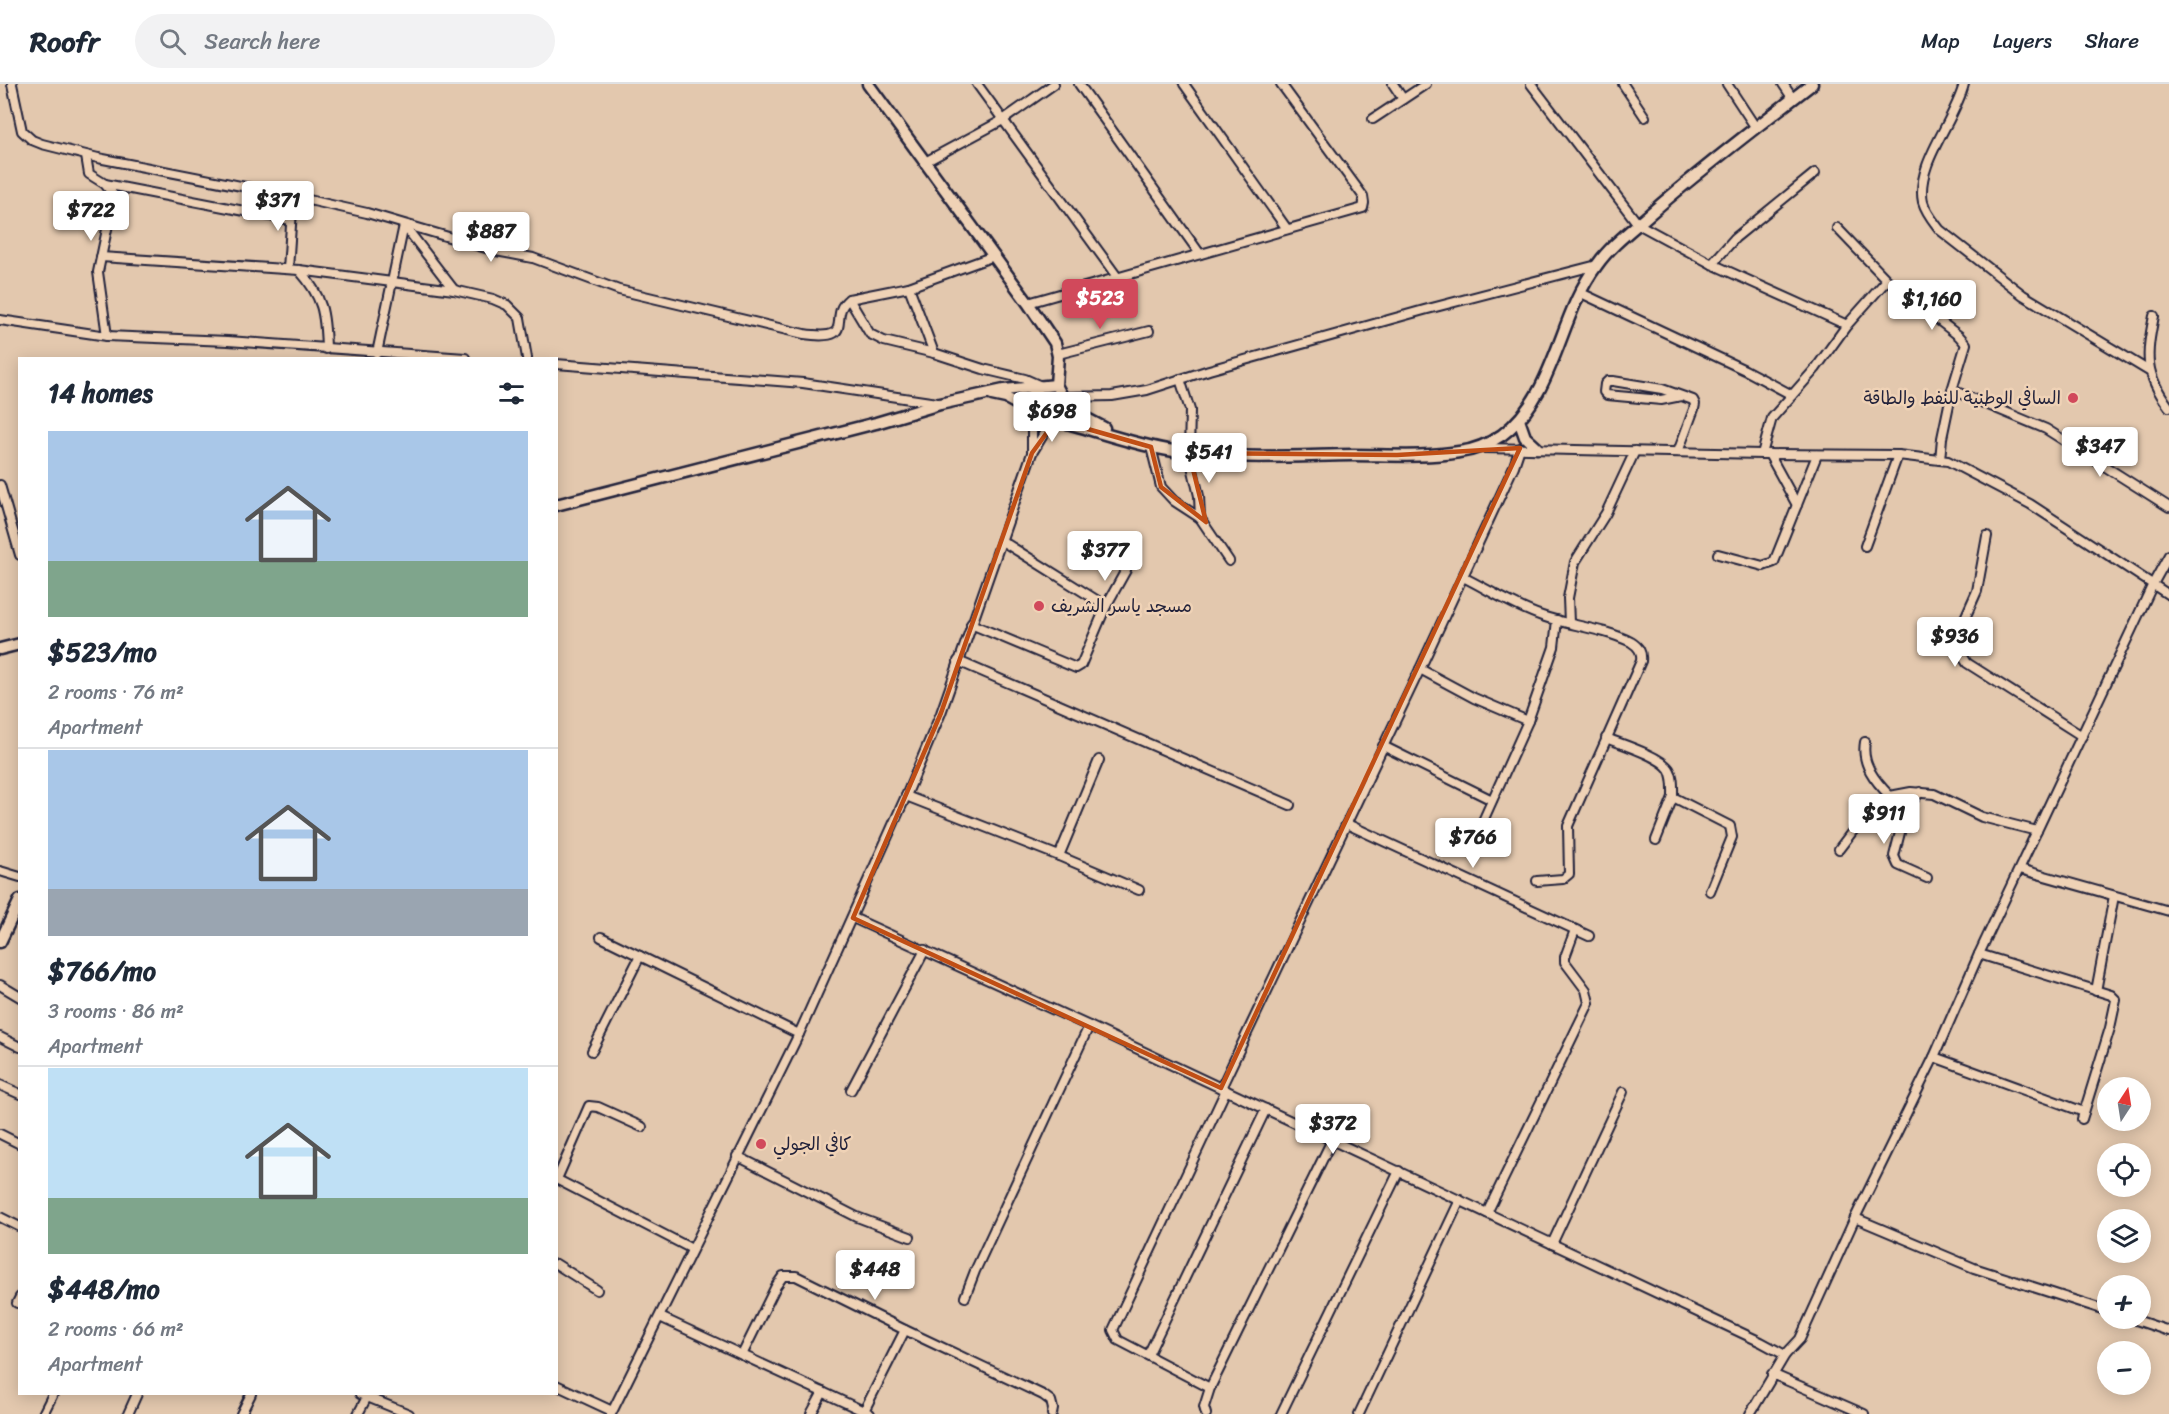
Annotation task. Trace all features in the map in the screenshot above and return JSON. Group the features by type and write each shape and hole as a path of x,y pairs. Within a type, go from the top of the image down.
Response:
{"main road":[{"path":"868,84 1055,343 1058,354 1056,385 1064,399 1085,418 1120,437"},
{"path":"983,394 1006,398 1041,421 1054,421 1151,447 1189,453 1254,456 1406,455 1456,453 1479,448 1502,435 1519,420 1540,389 1581,294 1597,265 1638,224 1812,84"},
{"path":"558,504 865,426 940,404 1004,390 1056,385"},
{"path":"1031,413 1029,401 1040,387"},
{"path":"1054,421 1063,412 1064,399"},
{"path":"1519,420 1525,437 1537,448"},
{"path":"0,650 18,645"},
{"path":"0,942 18,904"}],"street":[{"path":"12,84 22,130 27,136 42,144 86,156 293,196 367,213 496,251 534,258 619,290 804,334 831,336 837,330 844,303 849,298 909,287 994,256"},
{"path":"978,84 1118,278"},
{"path":"925,162 1003,120 1054,84"},
{"path":"1079,84 1200,254"},
{"path":"1185,84 1287,229"},
{"path":"1028,303 1363,208 1365,203 1363,196 1281,84"},
{"path":"1393,84 1403,99"},
{"path":"1373,119 1426,84"},
{"path":"1531,84 1638,224 1712,264 1847,325"},
{"path":"1623,84 1645,117"},
{"path":"1727,84 1756,128"},
{"path":"1783,84 1793,99"},
{"path":"1964,84 1953,114 1929,160 1922,190 1924,205 1931,218 1940,230 2022,295 2149,371"},
{"path":"86,156 89,174 105,184 291,220"},
{"path":"1712,264 1735,238 1815,172"},
{"path":"105,184 114,196 98,272 107,336"},
{"path":"288,269 293,196"},
{"path":"377,353 405,225"},
{"path":"405,225 454,290"},
{"path":"1837,228 1887,280 1964,340 1966,350 1952,390 1940,460"},
{"path":"101,257 299,270 454,290 494,299 507,305 520,318 527,357"},
{"path":"1064,399 1123,395 1424,310 1597,265"},
{"path":"299,270 314,287 322,304 326,349"},
{"path":"1797,505 1766,454 1772,418 1816,368 1847,325 1887,280"},
{"path":"909,287 934,353"},
{"path":"1581,294 1745,370 1792,395"},
{"path":"849,298 870,334 885,341 1025,379 1040,387"},
{"path":"2154,316 2149,340 2149,371 2157,391 2169,407"},
{"path":"0,320 107,336 228,340 447,357"},
{"path":"1058,354 1149,331"},
{"path":"558,364 803,383 940,404"},
{"path":"1180,380 1190,410 1189,453 1199,496 1200,518"},
{"path":"1678,452 1695,404 1693,400 1662,389 1613,381 1608,381 1604,388 1607,395 1661,400 1681,396"},
{"path":"1952,390 2046,429 2169,507"},
{"path":"1031,413 1032,453"},
{"path":"558,1387 612,1413 799,1034 853,918 941,713 1032,453 1054,421"},
{"path":"1151,447 1161,488 1174,501 1200,518 1229,561"},
{"path":"1479,448 1898,455 1948,461 2030,504 2169,595"},
{"path":"1210,1388 1118,1341 1114,1336 1115,1324 1463,577 1520,448"},
{"path":"1569,623 1568,598 1575,562 1606,513 1635,451"},
{"path":"1718,554 1763,566 1771,564 1817,455"},
{"path":"1864,546 1898,455"},
{"path":"0,485 18,548"},
{"path":"1987,536 1977,591 1955,644 1967,663 2082,736"},
{"path":"1002,541 1106,606"},
{"path":"1750,1414 1772,1374 1800,1339 1855,1218 1934,1057 1979,954 2153,584 2169,555"},
{"path":"971,624 1076,668 1081,665 1106,606 1126,570"},
{"path":"1463,577 1528,610 1557,620 1593,628 1632,643 1639,648 1642,654 1641,661 1568,826 1569,874 1563,879 1537,881"},
{"path":"1478,832 1528,721 1554,647 1557,620"},
{"path":"958,661 1290,805"},
{"path":"1420,669 1474,698 1528,721"},
{"path":"1605,738 1663,762 1670,771 1673,797 1656,840"},
{"path":"1865,742 1866,763 1876,782 1890,796"},
{"path":"1383,746 1492,800"},
{"path":"1059,856 1099,760"},
{"path":"1839,849 1868,811 1890,796 1920,792 1934,794 1982,817 2037,831"},
{"path":"1920,792 1906,809 1894,856 1898,865 1927,878"},
{"path":"906,796 1059,856 1138,890"},
{"path":"1673,797 1725,823 1732,830 1732,837 1710,891"},
{"path":"1347,824 1589,936"},
{"path":"2019,869 2169,911"},
{"path":"0,871 18,876"},
{"path":"2096,991 2114,896"},
{"path":"853,918 1399,1171 1785,1355"},
{"path":"1486,1213 1589,1003 1586,990 1565,962 1575,930"},
{"path":"601,937 799,1034"},
{"path":"851,1090 925,950"},
{"path":"1934,1057 2083,1116 2117,1003 2111,995 1979,954"},
{"path":"592,1051 640,956"},
{"path":"0,985 18,996"},
{"path":"965,1297 1089,1026"},
{"path":"0,1037 18,1046"},
{"path":"0,1085 18,1093"},
{"path":"1552,1244 1623,1092"},
{"path":"558,1177 589,1106 598,1107 642,1127"},
{"path":"1148,1355 1266,1109"},
{"path":"0,1134 18,1143"},
{"path":"1206,1414 1204,1407 1210,1388 1332,1140"},
{"path":"737,1156 857,1217 910,1237"},
{"path":"1281,1414 1399,1171"},
{"path":"558,1180 692,1249"},
{"path":"1359,1414 1460,1200"},
{"path":"0,1217 18,1226"},
{"path":"1855,1218 1974,1268 2097,1307"},
{"path":"558,1265 597,1290"},
{"path":"742,1355 776,1286 783,1276 790,1275 807,1280 905,1330 1043,1395 1051,1401 1052,1414"},
{"path":"660,1317 867,1413 905,1330"},
{"path":"2151,1325 2169,1331"},
{"path":"1772,1374 1864,1414"},
{"path":"811,1414 823,1392"},
{"path":"43,1414 52,1395"},
{"path":"128,1414 137,1395"},
{"path":"241,1414 250,1395"},
{"path":"358,1414 363,1395 409,1414"}],"highlighted area":[{"path":"1056,420 1151,447 1161,487 1206,522 1189,453 1397,455 1520,448 1221,1088 853,918 941,713 1032,453"}],"place":[{"name":"السافي الوطنية للنفط والطاقة","path":"2073,398"},
{"name":"مسجد ياسر الشريف","path":"1039,606"},
{"name":"كافي الجولي","path":"761,1144"}]}
